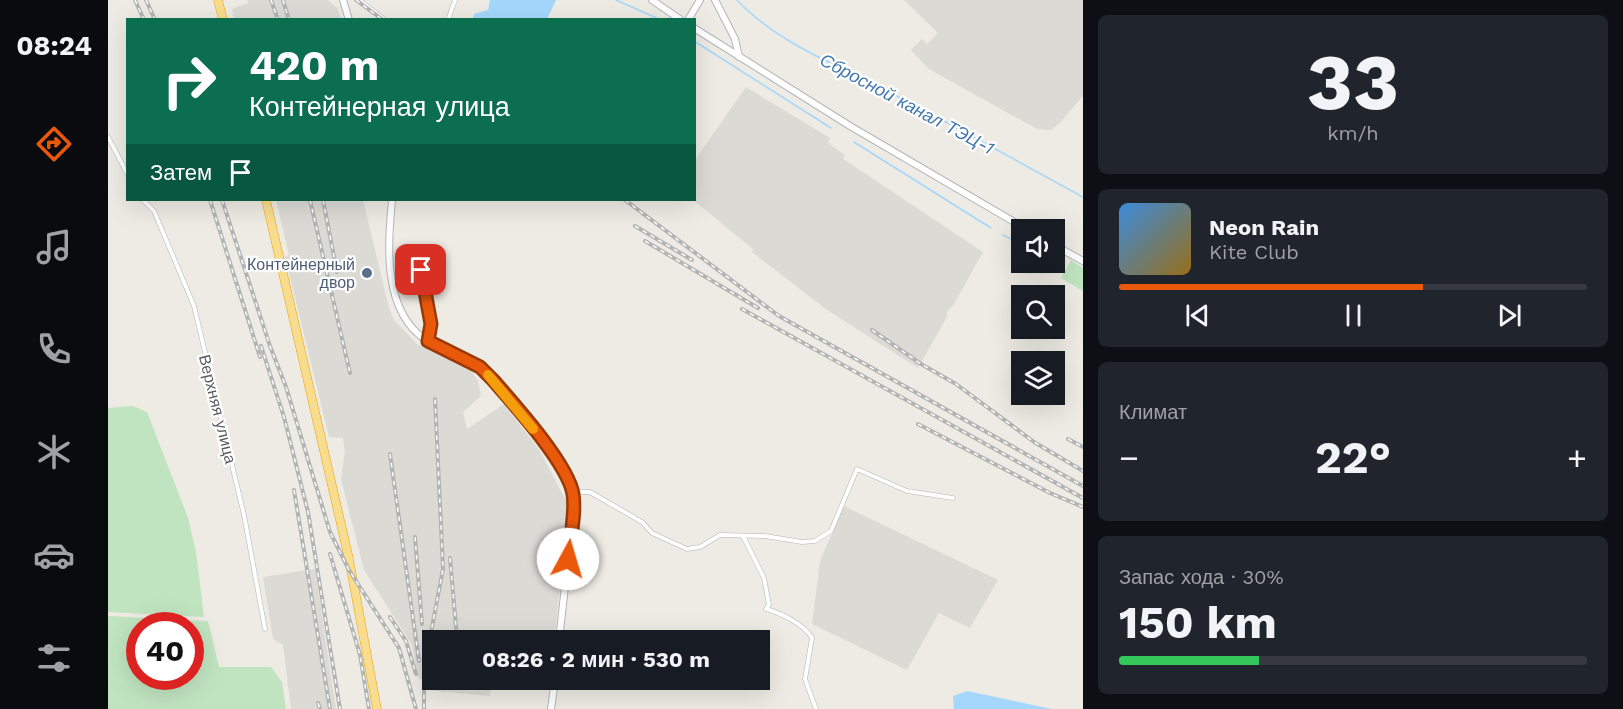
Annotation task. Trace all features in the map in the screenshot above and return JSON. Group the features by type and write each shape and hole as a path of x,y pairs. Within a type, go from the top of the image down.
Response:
{"highway":[{"path":"218,0 222,18"},
{"path":"266,201 349,559 377,709"}],"street":[{"path":"343,0 348,18"},
{"path":"359,0 383,18"},
{"path":"449,18 454,0"},
{"path":"652,0 678,18"},
{"path":"689,18 700,0"},
{"path":"715,0 735,39 739,57"},
{"path":"696,29 850,126 1011,220"},
{"path":"108,136 126,171"},
{"name":"Верхняя улица","path":"143,201 153,211 194,306 244,515 265,630"},
{"path":"392,201 388,250 396,296 412,327 428,341 480,367 493,380 564,470 573,492 574,506 560,630"},
{"path":"1065,250 1083,261"},
{"path":"421,270 431,324 428,341"},
{"path":"573,492 590,492 679,548 700,547 720,535 802,542 823,538 831,531 857,469 907,490 953,498"},
{"path":"743,536 764,578 769,605 766,609 777,612 808,631 812,638 805,679 816,709"},
{"path":"551,709 554,690"}],"shaded area":[{"path":"247,0 328,0 337,8 341,18 234,18 232,9 248,3"},
{"path":"904,0 1083,0 1083,96 1051,130 1037,129 929,69 911,50 922,39 927,44 938,33"},
{"path":"746,87 830,138 828,143 845,155 843,158 845,160 983,252 954,304 947,312 947,317 918,368 827,310 752,252 753,249 694,201 696,159"},
{"path":"276,201 363,201 389,308 394,320 417,344 444,353 471,370 478,381 481,396 463,412 467,429 504,404 540,451 566,501 567,528 555,630 422,630 422,679 419,679 412,645 364,570 341,479 345,452 343,438 329,437 285,257 289,255"},
{"path":"844,506 998,580 970,628 939,613 907,670 812,624 820,561"},
{"path":"315,569 336,709 291,709 283,645 273,639 263,577"},
{"path":"426,690 490,690 490,696"}],"green space":[{"path":"1071,260 1083,268 1083,291 1061,278"},
{"path":"133,406 147,412 188,518 196,552 203,612 108,612 108,408"},
{"path":"108,616 126,617 126,690 204,690 204,621 208,621 219,667 271,667 282,682 286,709 108,709"}],"water":[{"path":"490,0 556,0 547,18 473,18 474,14 488,10"},
{"path":"967,691 1052,709 954,709 953,696"}],"waterway":[{"path":"616,0 656,18"},
{"name":"Сбросной канал ТЭЦ-1","path":"737,0 753,16 790,42 917,107 1083,197"},
{"path":"696,42 831,128"},
{"path":"854,142 991,228"},
{"path":"1003,235 1011,239"}],"railway":[{"path":"135,0 143,18"},
{"path":"146,0 154,18"},
{"path":"271,0 277,18"},
{"path":"283,0 288,18"},
{"path":"356,0 380,18"},
{"path":"210,201 260,357"},
{"path":"222,201 270,346 286,387 330,532 349,570 399,648 416,709"},
{"path":"310,201 350,373"},
{"path":"323,201 337,272"},
{"path":"626,201 779,316 1083,486"},
{"path":"635,226 692,260"},
{"path":"645,241 758,308"},
{"path":"742,309 1083,498"},
{"path":"872,330 921,364 956,384 1034,442 1083,471"},
{"path":"261,346 284,417 308,512 340,709"},
{"path":"424,708 424,669 443,569 435,399"},
{"path":"918,424 1050,493 1083,507"},
{"path":"1068,439 1083,447"},
{"path":"390,454 419,661"},
{"path":"294,490 330,709"},
{"path":"415,537 422,624"},
{"path":"330,554 360,655 369,709"},
{"path":"450,558 456,630"},
{"path":"390,617 406,641 416,674"},
{"path":"318,703 320,709"}],"slow traffic":[{"path":"488,375 533,429"}],"place":[{"name":"Контейнерный двор","path":"367,273"}],"route":[{"path":"421,270 428,295 431,324 428,341 480,367 493,380 564,470 573,492 574,506 568,559"}]}
